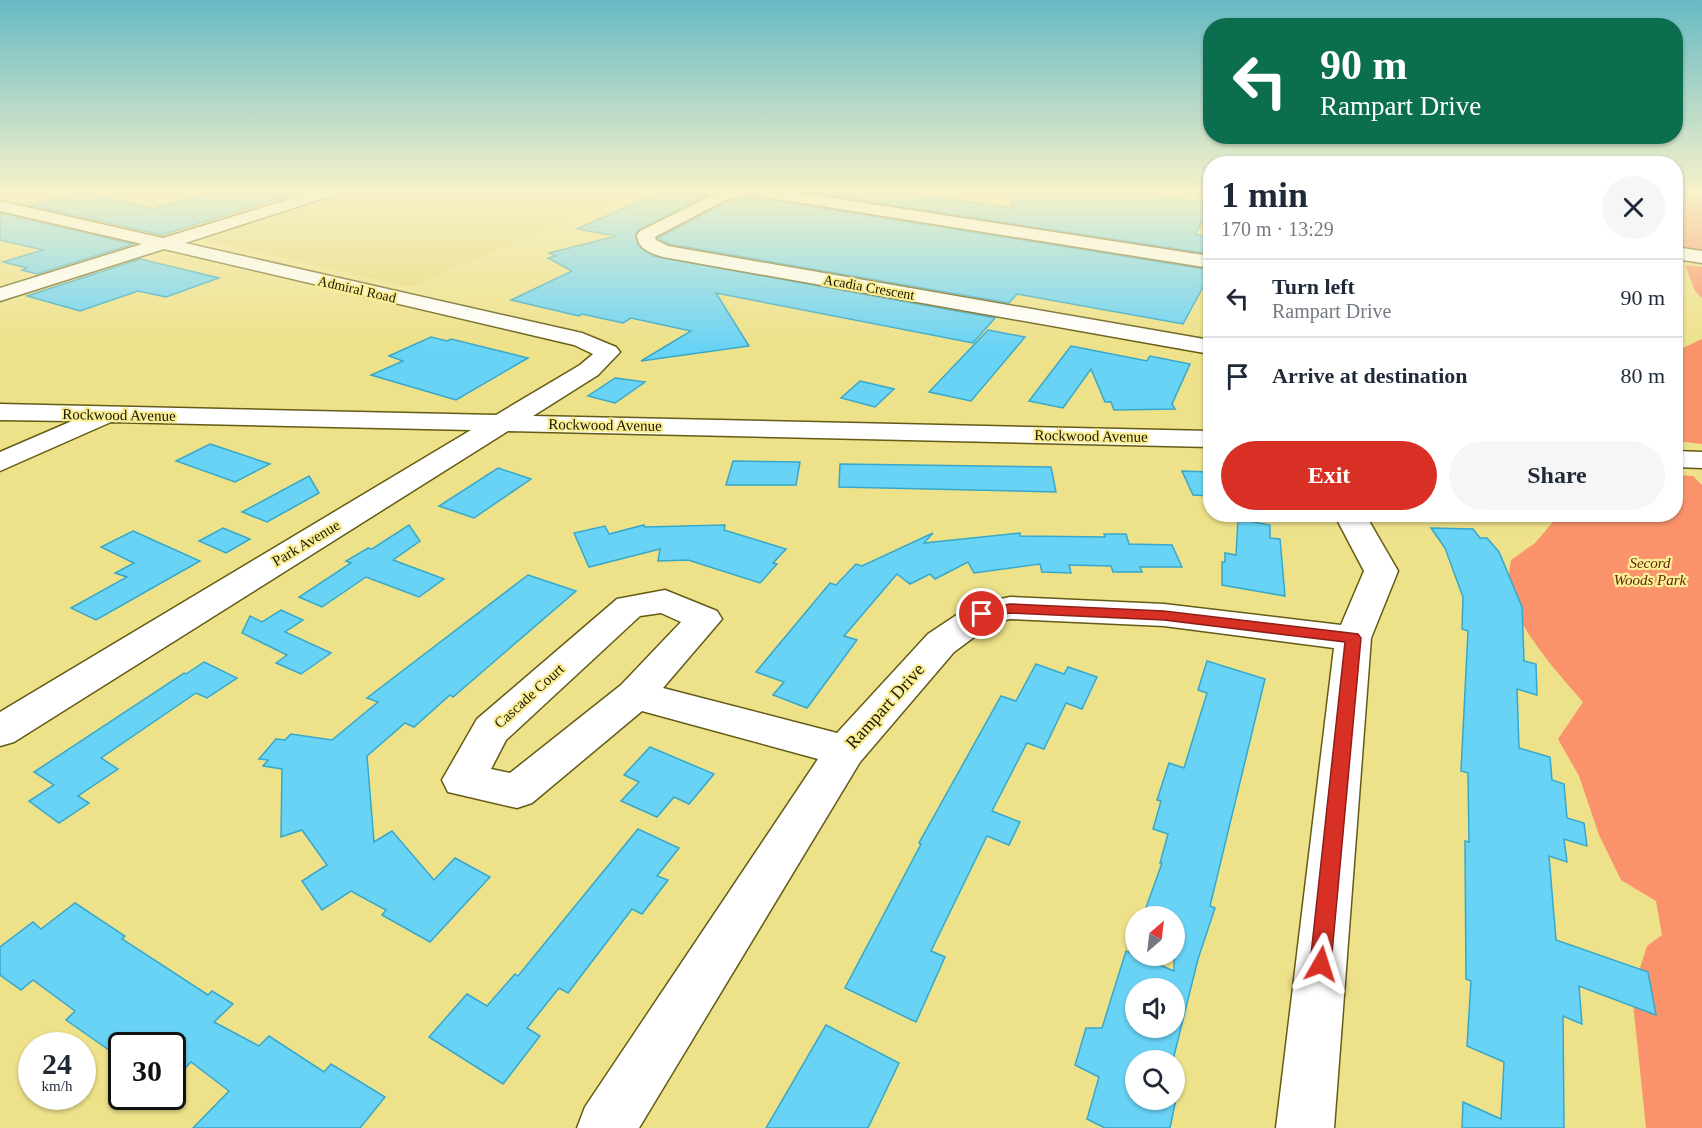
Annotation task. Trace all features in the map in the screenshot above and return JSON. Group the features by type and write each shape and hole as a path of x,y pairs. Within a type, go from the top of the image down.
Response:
{"street":[{"name":"Admiral Road","path":"155,243 582,340 608,352"},
{"path":"0,295 165,243"},
{"name":"Acadia Crescent","path":"647,243 669,252 1203,346"},
{"name":"Acadia Crescent","path":"1087,243 1203,261"},
{"path":"1683,254 1702,257"},
{"name":"Park Avenue","path":"0,731 589,370 608,352"},
{"name":"Rockwood Avenue","path":"0,412 1203,439"},
{"path":"0,462 108,415"},
{"path":"1683,459 1702,460"},
{"path":"1305,1128 1353,638 1382,570 1354,522"},
{"name":"Cascade Court","path":"665,601 704,619 635,695 517,791 463,780 491,730 628,607 665,601"},
{"name":"Rampart Drive","path":"606,1128 845,751 940,644 982,614 1010,608 1164,615 1353,638"},
{"path":"635,695 845,751"}],"shaded area":[{"path":"216,243 515,243 410,287"}],"green space":[{"path":"1683,243 1702,243 1702,253 1683,251"},
{"path":"1685,265 1702,267 1702,298 1695,291"},
{"path":"1702,339 1702,444 1683,442 1683,348"},
{"name":"Secord Woods Park","path":"1683,475 1693,476 1702,485 1702,1128 1646,1128 1632,993 1647,946 1662,935 1656,901 1621,880 1599,835 1579,776 1558,739 1583,702 1530,636 1521,622 1509,592 1511,560 1535,543 1553,522 1683,522"}],"building":[{"path":"11,243 133,244 37,274 22,270 27,268 3,262 43,250"},
{"path":"590,243 637,243 653,256 995,318 973,343 716,293 749,346 641,361 691,331 631,318 623,323 582,314 579,316 511,300 572,271 548,258 556,256 549,253"},
{"path":"667,243 1038,243 1203,269 1203,287 1183,324 1017,294 1009,303"},
{"path":"1136,243 1203,243 1203,253"},
{"path":"140,259 219,278 166,297 138,291 80,311 27,296"},
{"path":"988,330 1025,337 971,401 929,392"},
{"path":"431,337 447,341 451,339 528,358 456,400 371,375 403,361 389,356"},
{"path":"1071,346 1147,361 1150,356 1190,364 1172,404 1175,409 1114,410 1111,402 1105,402 1091,369 1063,408 1029,401"},
{"path":"615,378 645,382 615,403 588,396"},
{"path":"860,381 894,389 875,407 841,398"},
{"path":"210,444 270,464 235,482 176,461"},
{"path":"733,461 800,462 796,485 726,485"},
{"path":"840,464 1051,467 1056,492 839,487"},
{"path":"498,468 531,479 474,518 439,506"},
{"path":"1182,471 1203,472 1203,496 1193,495"},
{"path":"309,476 319,493 267,522 242,512"},
{"path":"1238,522 1270,525 1270,538 1280,539 1285,596 1222,585 1222,562 1225,562 1225,553 1236,555"},
{"path":"409,525 420,541 393,560 444,579 419,597 366,577 322,607 299,597 351,563 346,561 368,548 372,549"},
{"path":"644,525 645,527 725,525 724,530 786,549 773,563 777,564 760,583 688,560 658,561 660,549 589,567 574,533 605,526 609,534"},
{"path":"223,528 250,539 226,553 199,541"},
{"path":"1431,528 1473,529 1480,538 1487,538 1499,552 1522,607 1524,661 1536,664 1537,695 1517,689 1519,748 1550,757 1552,780 1564,784 1567,818 1584,823 1587,846 1564,839 1567,862 1549,856 1556,940 1648,972 1656,1015 1579,986 1582,1024 1563,1016 1564,1128 1462,1128 1463,1102 1501,1119 1504,1062 1467,1046 1471,981 1466,979 1465,841 1469,842 1468,773 1461,771 1468,631 1462,629 1463,597 1445,548"},
{"path":"133,531 200,561 96,620 71,608 127,577 115,573 134,563 101,547"},
{"path":"933,533 924,543 1020,533 1020,536 1105,537 1104,534 1126,534 1129,544 1172,545 1182,567 1140,567 1142,572 1113,572 1111,566 1069,565 1071,573 1042,572 1040,564 974,573 968,562 935,579 930,574 910,584 897,574 844,636 857,640 807,708 773,695 784,682 756,672 830,583 836,585 856,564 862,566"},
{"path":"528,575 576,591 453,697 450,695 414,727 405,723 367,756 374,842 392,831 434,880 455,858 490,877 430,942 382,915 386,910 351,891 322,910 302,881 327,865 302,830 281,837 282,769 263,766 268,760 259,759 276,739 285,740 291,734 332,740 378,702 367,698"},
{"path":"281,610 303,620 285,632 331,653 301,674 276,663 287,655 242,633 250,616 262,622"},
{"path":"1207,661 1265,679 1210,906 1215,908 1198,959 1185,1012 1185,978 1125,978 1125,1038 1178,1038 1175,1050 1125,1050 1125,1110 1174,1110 1170,1128 1105,1128 1087,1119 1099,1077 1075,1065 1086,1028 1102,1028 1125,954 1125,966 1162,966 1174,971 1174,966 1185,966 1185,906 1147,906 1162,863 1160,863 1168,834 1153,829 1161,801 1157,800 1169,763 1184,768 1207,693 1198,690"},
{"path":"204,662 237,678 207,698 196,693 101,758 118,769 78,796 89,803 59,823 29,801 54,785 34,772"},
{"path":"1036,664 1064,674 1068,667 1097,677 1082,709 1066,703 1044,749 1027,743 992,811 1020,822 1009,845 987,836 931,951 945,957 916,1022 845,988 921,844 919,843 1001,696 1016,701"},
{"path":"650,747 714,774 689,804 674,797 657,817 621,801 639,782 624,775"},
{"path":"638,829 679,848 657,876 668,880 642,914 632,909 568,993 559,988 527,1028 540,1036 503,1084 429,1037 467,994 487,1006 515,974 518,976"},
{"path":"75,903 125,936 122,939 208,995 212,991 233,1004 214,1022 259,1046 269,1036 324,1072 331,1064 385,1097 360,1128 193,1128 229,1091 191,1062 186,1067 186,1032 108,1032 108,1049 96,1041 96,1032 83,1032 66,1020 75,1011 33,980 21,990 0,975 0,947 33,922 41,929"},
{"path":"826,1025 899,1063 868,1128 766,1128"}],"route":[{"path":"982,614 1010,608 1164,615 1353,638 1321,964"}]}
